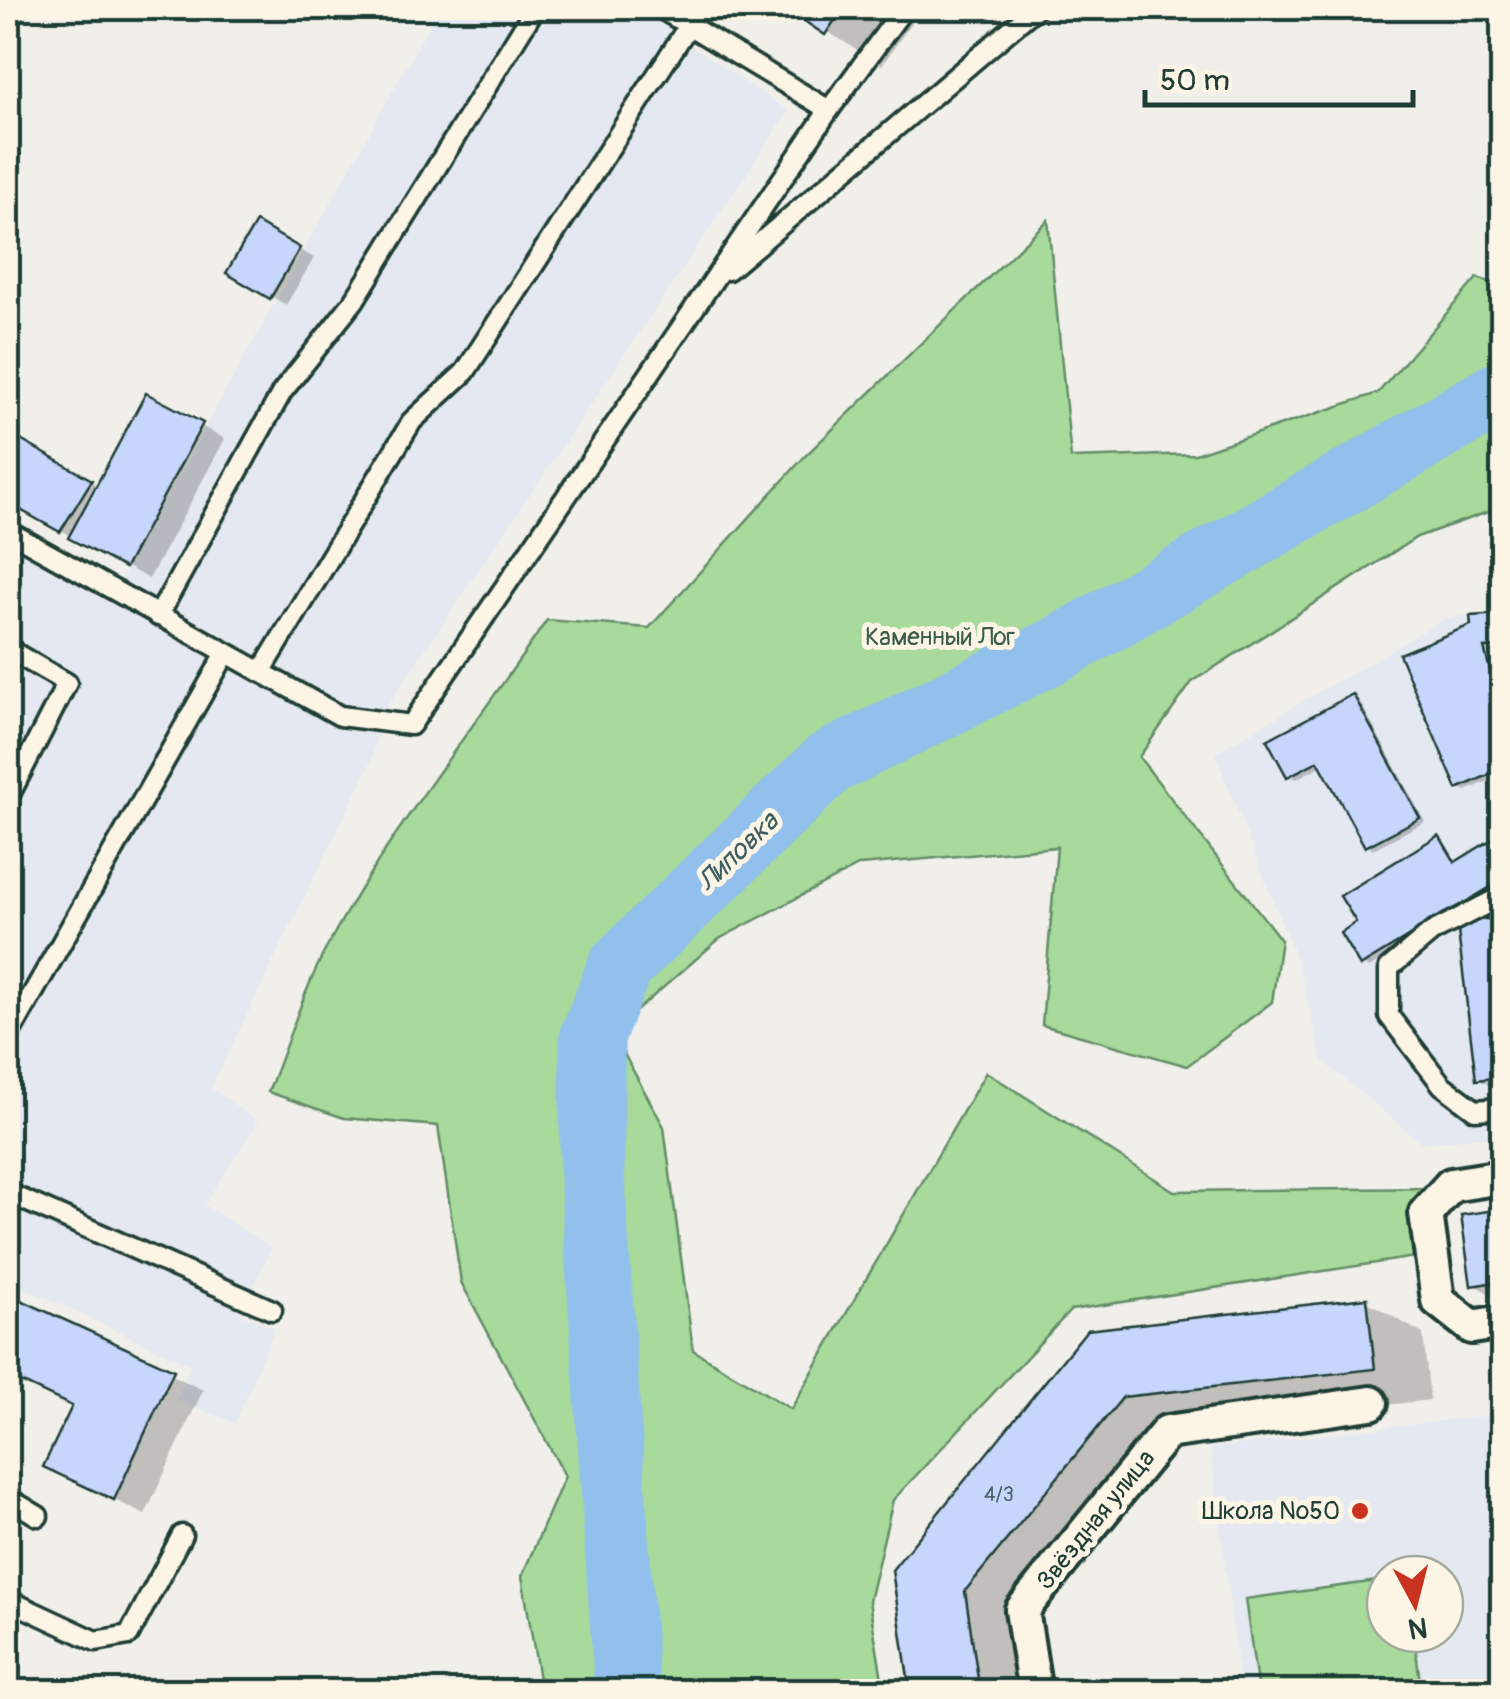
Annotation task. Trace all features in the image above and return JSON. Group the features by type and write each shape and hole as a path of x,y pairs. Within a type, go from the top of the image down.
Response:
{"street":[{"path":"1502,1178 1451,1185 1426,1212 1438,1300 1472,1327 1502,1322"},
{"name":"Звёздная улица","path":"1036,1692 1022,1610 1167,1432 1370,1403"}],"lane":[{"path":"8,20 14,8"},
{"path":"158,616 282,392 354,301 535,8"},
{"path":"660,8 829,110"},
{"path":"8,531 340,716 412,725 829,110 904,8"},
{"path":"708,288 1036,8"},
{"path":"260,672 412,420 465,372 689,25"},
{"path":"8,649 67,683 8,798"},
{"path":"8,1037 226,654"},
{"path":"1502,896 1432,932 1389,968 1389,1016 1442,1086 1475,1110 1502,1108"},
{"path":"8,1193 272,1310"},
{"path":"8,1498 38,1516"},
{"path":"8,1600 96,1641 129,1635 182,1535"}],"shaded area":[{"path":"439,8 680,8 669,31 789,111 383,712 371,762 211,1088 258,1122 204,1205 272,1248 240,1314 275,1328 235,1423 176,1400 191,1365 8,1280 8,546 109,601"},
{"path":"1502,612 1502,1135 1421,1143 1323,1061 1297,961 1215,753 1446,618"},
{"name":"Школа №50","path":"1502,1414 1502,1691 1241,1691 1210,1448"}],"green space":[{"name":"Каменный Лог","path":"1048,220 1071,458 1195,454 1378,393 1477,278 1502,286 1502,507 1417,537 1192,682 1139,757 1281,940 1272,1002 1187,1066 1042,1025 1057,847 860,865 719,939 612,1032 664,1127 693,1350 791,1409 986,1072 1174,1191 1436,1188 1435,1254 1071,1310 893,1500 869,1601 884,1691 541,1691 522,1576 565,1476 461,1282 438,1126 344,1118 268,1092 312,979 353,901 547,620 649,628 806,455"},
{"path":"1365,1583 1365,1654 1416,1654 1421,1691 1258,1691 1245,1599"}],"building":[{"path":"785,8 843,8 825,35"},
{"path":"256,222 300,248 270,299 226,273"},
{"path":"146,393 203,423 125,568 68,538"},
{"path":"8,433 92,480 60,532 8,503"},
{"path":"1502,614 1502,647 1484,648 1502,715 1502,769 1457,789 1399,654 1471,625 1470,616"},
{"path":"1353,694 1420,818 1365,847 1318,761 1287,777 1267,740"},
{"path":"1439,835 1455,862 1499,835 1502,880 1360,966 1340,933 1356,922 1340,896"},
{"path":"1502,917 1502,1077 1476,1080 1457,923"},
{"path":"1502,1209 1502,1281 1471,1286 1461,1215"},
{"path":"8,1294 174,1370 114,1500 43,1467 72,1406 8,1376"},
{"path":"1367,1298 1375,1369 1123,1397 965,1591 980,1692 910,1692 892,1570 1087,1330"}],"waterway":[{"name":"Липовка","path":"627,1692 592,1176 592,1037 620,966 829,763 1060,648 1502,392"}],"place":[{"name":"Школа №50","path":"1360,1511"}]}
